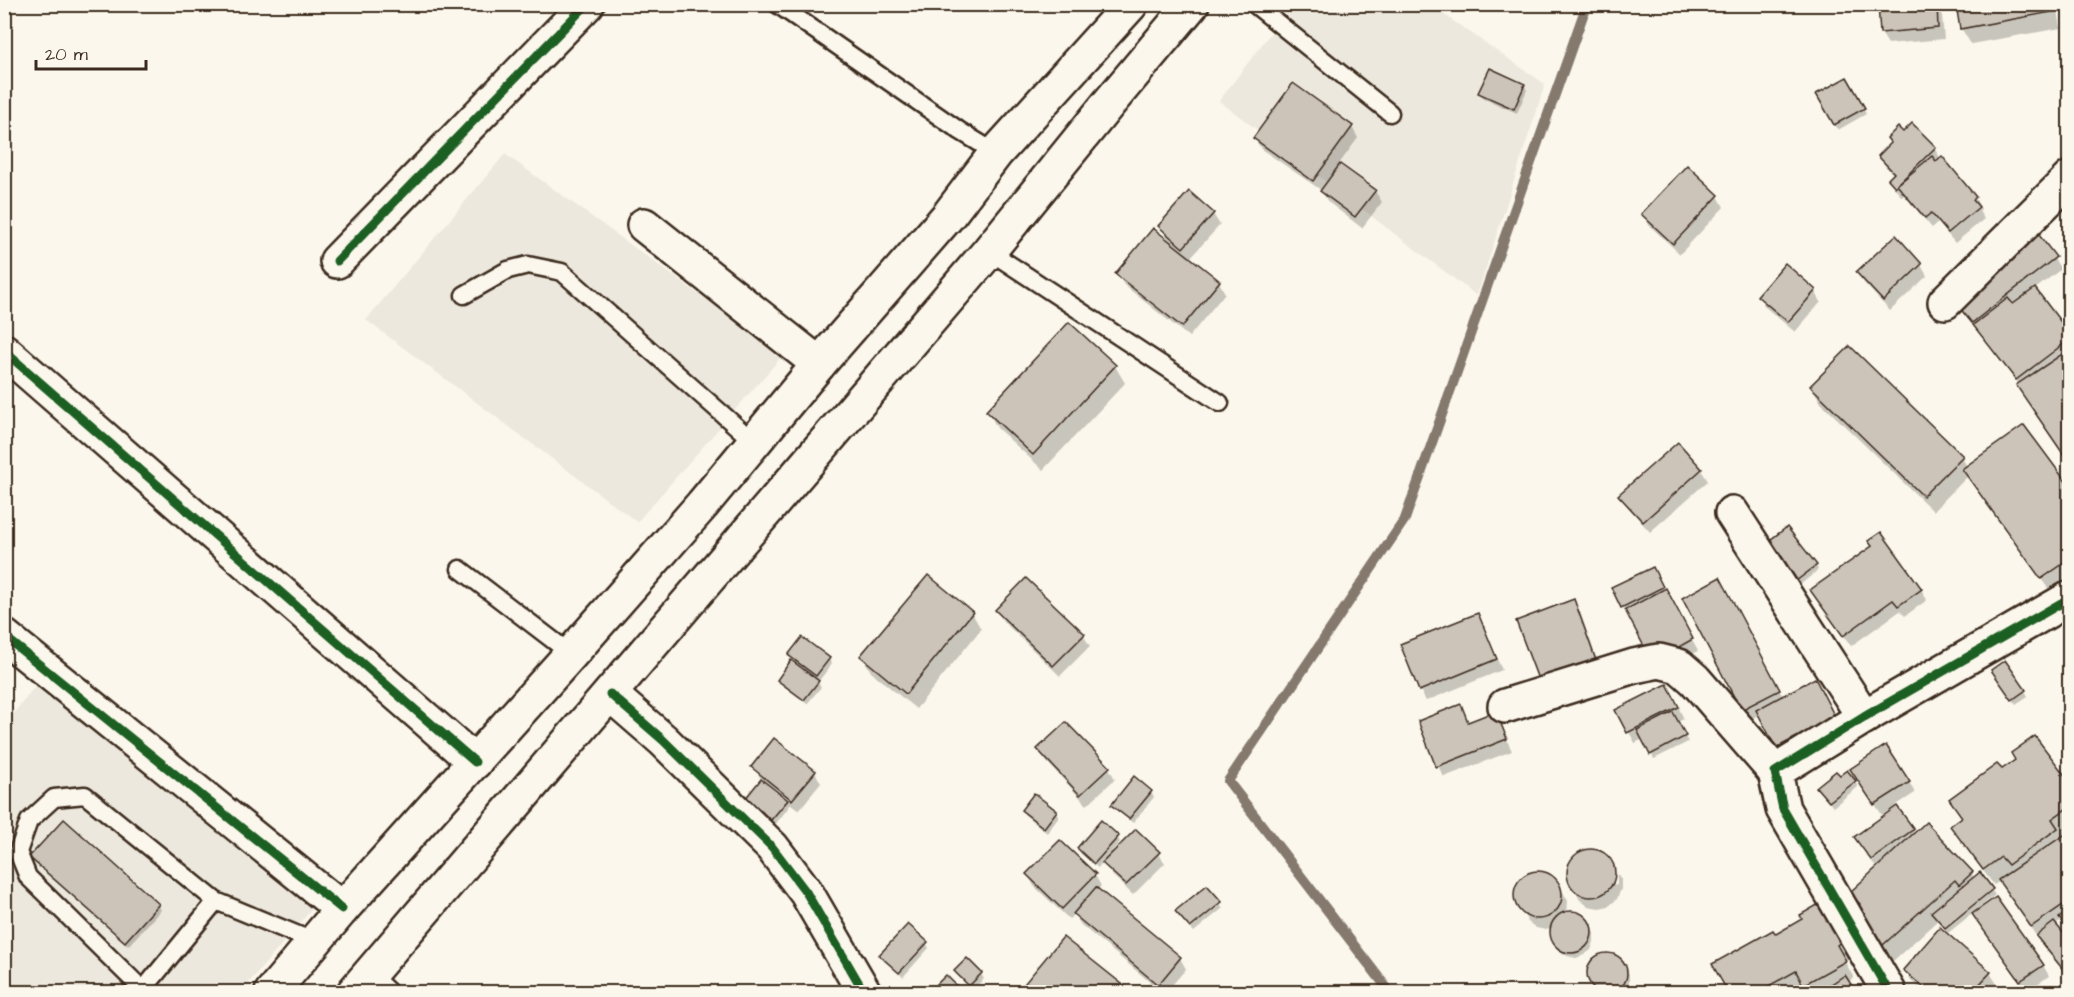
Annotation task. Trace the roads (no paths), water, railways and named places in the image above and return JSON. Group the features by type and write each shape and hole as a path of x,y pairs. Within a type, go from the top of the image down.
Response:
{"street":[{"path":"337,261 587,4"},
{"path":"272,993 342,909 572,654 702,505 819,364 948,216 996,153 1131,4"},
{"path":"371,986 610,694 989,251 1108,103 1192,4"},
{"path":"1946,302 2070,177"},
{"path":"644,225 819,364"},
{"path":"4,351 475,762"},
{"path":"1732,513 1864,717"},
{"path":"1775,772 1864,717 2070,598"},
{"path":"4,636 342,909"},
{"path":"1505,706 1634,666 1659,661 1678,666 1695,680 1775,772 1783,809 1889,993"},
{"path":"610,694 663,740 772,847 806,892 864,993"}],"lane":[{"path":"777,4 960,131 996,153"},
{"path":"1254,4 1390,113"},
{"path":"989,251 1220,403"},
{"path":"464,295 508,270 528,265 562,272 754,442"},
{"path":"460,569 572,654"},
{"path":"216,901 144,991 28,876 18,852 29,820 54,798 85,795 216,901 315,942"}],"waterway":[{"path":"1390,992 1228,781 1405,519 1587,4"}]}
